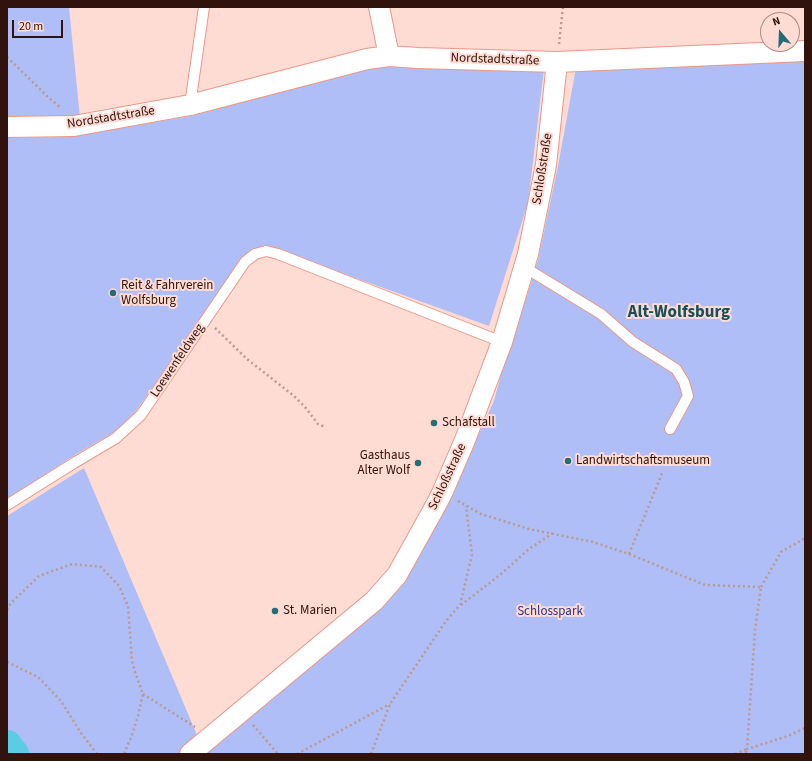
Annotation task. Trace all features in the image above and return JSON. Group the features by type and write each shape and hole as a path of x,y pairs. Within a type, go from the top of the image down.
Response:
{"street":[{"path":"379,7 389,56"},
{"name":"Nordstadtstraße","path":"7,127 74,126 190,105 367,60 389,56 557,62 805,51"},
{"name":"Schloßstraße","path":"190,754 374,601 397,575 443,491 465,440 502,342 528,254 546,165 557,62"}],"lane":[{"path":"190,105 204,7"},
{"name":"Loewenfeldweg","path":"7,505 116,438 141,415 245,262 255,254 266,252 278,254 502,342"},
{"path":"524,267 601,314 633,342 676,369 684,382 688,396 670,429"}],"path":[{"path":"557,62 563,7"},
{"path":"7,57 49,98 82,124"},
{"path":"212,311 212,326 247,359 294,396 318,424 324,427"},
{"path":"629,554 663,471"},
{"path":"443,491 481,514 530,528 594,542 629,554 705,585 761,587"},
{"path":"460,605 472,555 466,506"},
{"path":"371,754 390,704 446,622 460,605 500,575 529,549 553,533"},
{"path":"745,754 747,749 754,630 761,587 781,552 805,538"},
{"path":"7,610 11,603 39,576 72,564 101,567 119,586 128,606 132,661 143,694 132,736 124,754"},
{"path":"7,662 38,677 61,701 81,733 97,754"},
{"path":"143,694 210,737"},
{"path":"297,754 390,704"},
{"path":"241,711 278,754"},
{"path":"735,754 788,736 805,728"}],"green space":[{"path":"7,7 69,7 80,118 7,123"},
{"name":"Schlosspark","path":"805,59 805,754 205,754 382,606 448,501 494,401 506,356 515,335 538,260 558,166 576,68"},
{"name":"Reit & Fahrverein Wolfsburg","path":"391,65 544,69 528,203 489,326 278,250 242,261 136,411 116,431 78,453 7,499 7,138 67,137 191,116 366,69"},
{"path":"84,468 205,754 7,754 7,516"}],"waterway":[{"path":"7,745 14,754"}],"place":[{"name":"Reit & Fahrverein Wolfsburg","path":"113,293"},
{"name":"Schafstall","path":"434,423"},
{"name":"Landwirtschaftsmuseum","path":"568,461"},
{"name":"Gasthaus Alter Wolf","path":"418,463"},
{"name":"St. Marien","path":"275,611"}],"district":[{"name":"Alt-Wolfsburg","path":"679,313"}]}
